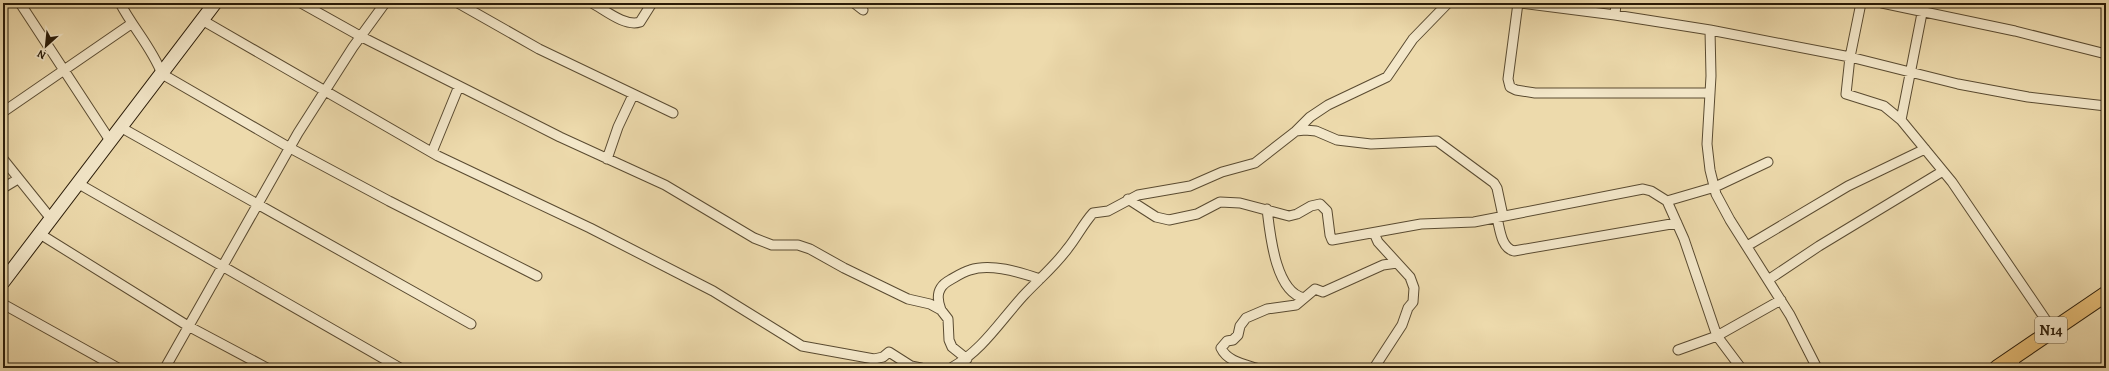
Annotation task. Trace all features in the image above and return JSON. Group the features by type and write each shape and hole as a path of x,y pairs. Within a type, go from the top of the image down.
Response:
{"main road":[{"path":"3,282 122,128 215,3"},
{"name":"N14","path":"1997,368 2015,362 2052,329 2106,294"}],"street":[{"path":"20,3 111,142"},
{"path":"120,3 131,24 156,59 162,74 290,148 537,276"},
{"path":"301,3 360,36 459,86 665,185 754,238 772,245 786,247 798,245 810,249 881,287 908,299 930,304 941,310"},
{"path":"165,368 290,148 360,36 385,3"},
{"path":"458,3 540,49 673,113"},
{"path":"592,3 625,21 634,24 640,22 652,3"},
{"path":"854,3 863,10"},
{"path":"952,368 967,358 992,336 1006,315 1040,279 1049,272 1093,213 1108,211 1128,199 1149,192 1190,186 1222,172 1255,163 1296,131 1310,117 1328,105 1387,77 1413,39 1448,3"},
{"path":"1710,93 1535,92 1516,90 1510,87 1508,79 1520,3 1614,15 1710,30 1850,57 1958,84 2028,97 2106,106"},
{"path":"1614,15 1616,3"},
{"path":"1861,3 1850,57 1846,94 1884,106 1901,120 1943,171 2052,329"},
{"path":"1882,3 1923,7 2106,54"},
{"path":"1901,120 1923,7"},
{"path":"202,20 324,92 432,152 596,231 713,291 802,346 874,359 883,357 890,352 911,366 921,368"},
{"path":"3,112 131,24"},
{"path":"1710,30 1710,93 1707,144 1710,170 1714,187 1730,220 1781,300 1817,368"},
{"path":"432,152 459,86"},
{"path":"607,158 618,127 633,95"},
{"path":"122,128 471,324"},
{"path":"1296,131 1316,131 1337,140 1371,144 1436,141 1494,183 1497,188 1505,246 1509,250 1514,251 1677,223"},
{"path":"1747,246 1848,186 1926,149"},
{"path":"3,159 52,220"},
{"path":"1667,201 1714,187 1768,162"},
{"path":"1768,280 1819,246 1943,171"},
{"path":"3,188 18,178"},
{"path":"79,184 223,265 400,368"},
{"path":"1128,199 1156,217 1169,220 1197,214 1220,202 1240,203 1268,209 1289,216 1297,214 1310,206 1320,204 1327,211 1332,240 1420,224 1474,222 1643,189 1651,191 1667,201 1677,223 1717,336 1741,368"},
{"path":"1268,209 1276,264 1286,283 1297,296 1304,298"},
{"path":"1374,233 1378,242 1410,277 1414,288 1413,302 1408,308 1398,334 1374,368"},
{"path":"40,234 188,326 266,368"},
{"path":"1256,368 1235,361 1224,354 1222,348 1227,341 1234,340 1238,335 1240,326 1246,318 1267,309 1296,305 1315,289 1323,292 1383,265 1397,262"},
{"path":"967,358 952,347 949,340 948,319 941,310 937,299 938,291 945,283 970,269 1004,270 1040,279"},
{"path":"1678,350 1717,336 1781,300"},
{"path":"3,304 118,368"}]}
